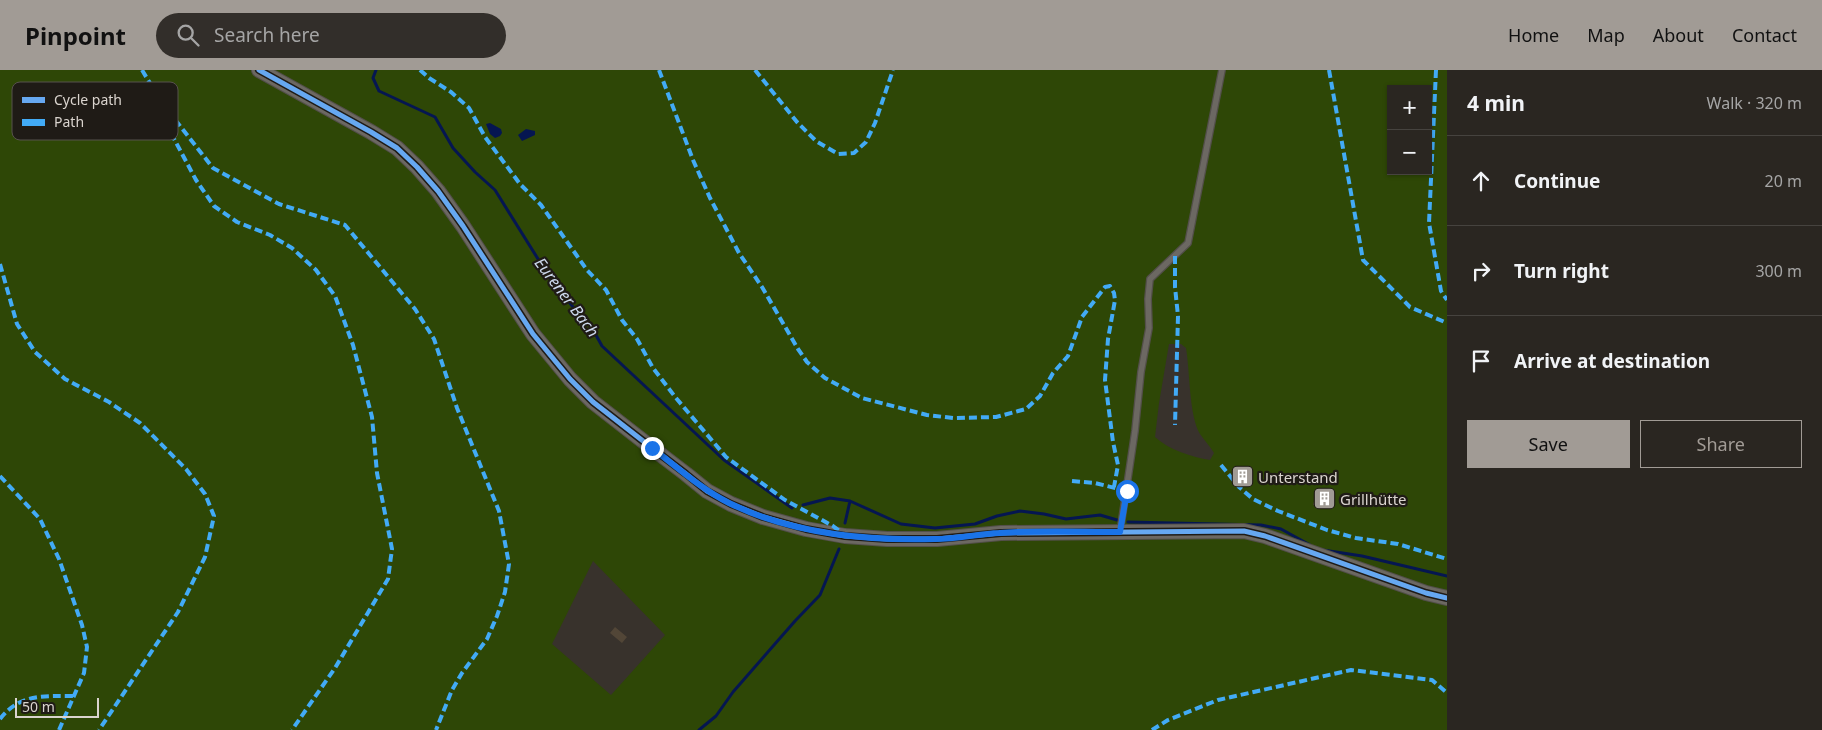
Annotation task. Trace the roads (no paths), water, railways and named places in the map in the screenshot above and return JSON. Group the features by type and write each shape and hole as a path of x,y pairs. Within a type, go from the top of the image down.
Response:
{"street":[{"path":"259,70 397,148 438,191 533,334 570,379 593,402 707,491 731,504 762,517 806,529 845,536 887,539 937,539 1001,533 1244,531 1265,536 1426,593 1447,598"}],"lane":[{"path":"1120,532 1135,431 1141,372 1149,328 1148,299 1150,279 1188,243 1222,70"}],"waterway":[{"name":"Eurener Bach","path":"376,70 373,78 379,91 435,117 453,148 495,190 548,275 573,307 586,317 602,346 724,460 792,508"},
{"name":"Eurener Bach","path":"803,505 830,498 850,501 901,524 935,528 975,524 997,516 1020,511 1066,519 1100,515 1117,520"},
{"path":"845,523 850,501"},
{"name":"Eurener Bach","path":"1128,522 1261,525 1281,529 1310,545"},
{"path":"699,730 716,716 733,692 820,595 839,549"},
{"name":"Eurener Bach","path":"1323,550 1362,556 1447,576"}],"place":[{"name":"Unterstand","path":"1242,477"},
{"name":"Grillhütte","path":"1324,499"}]}
